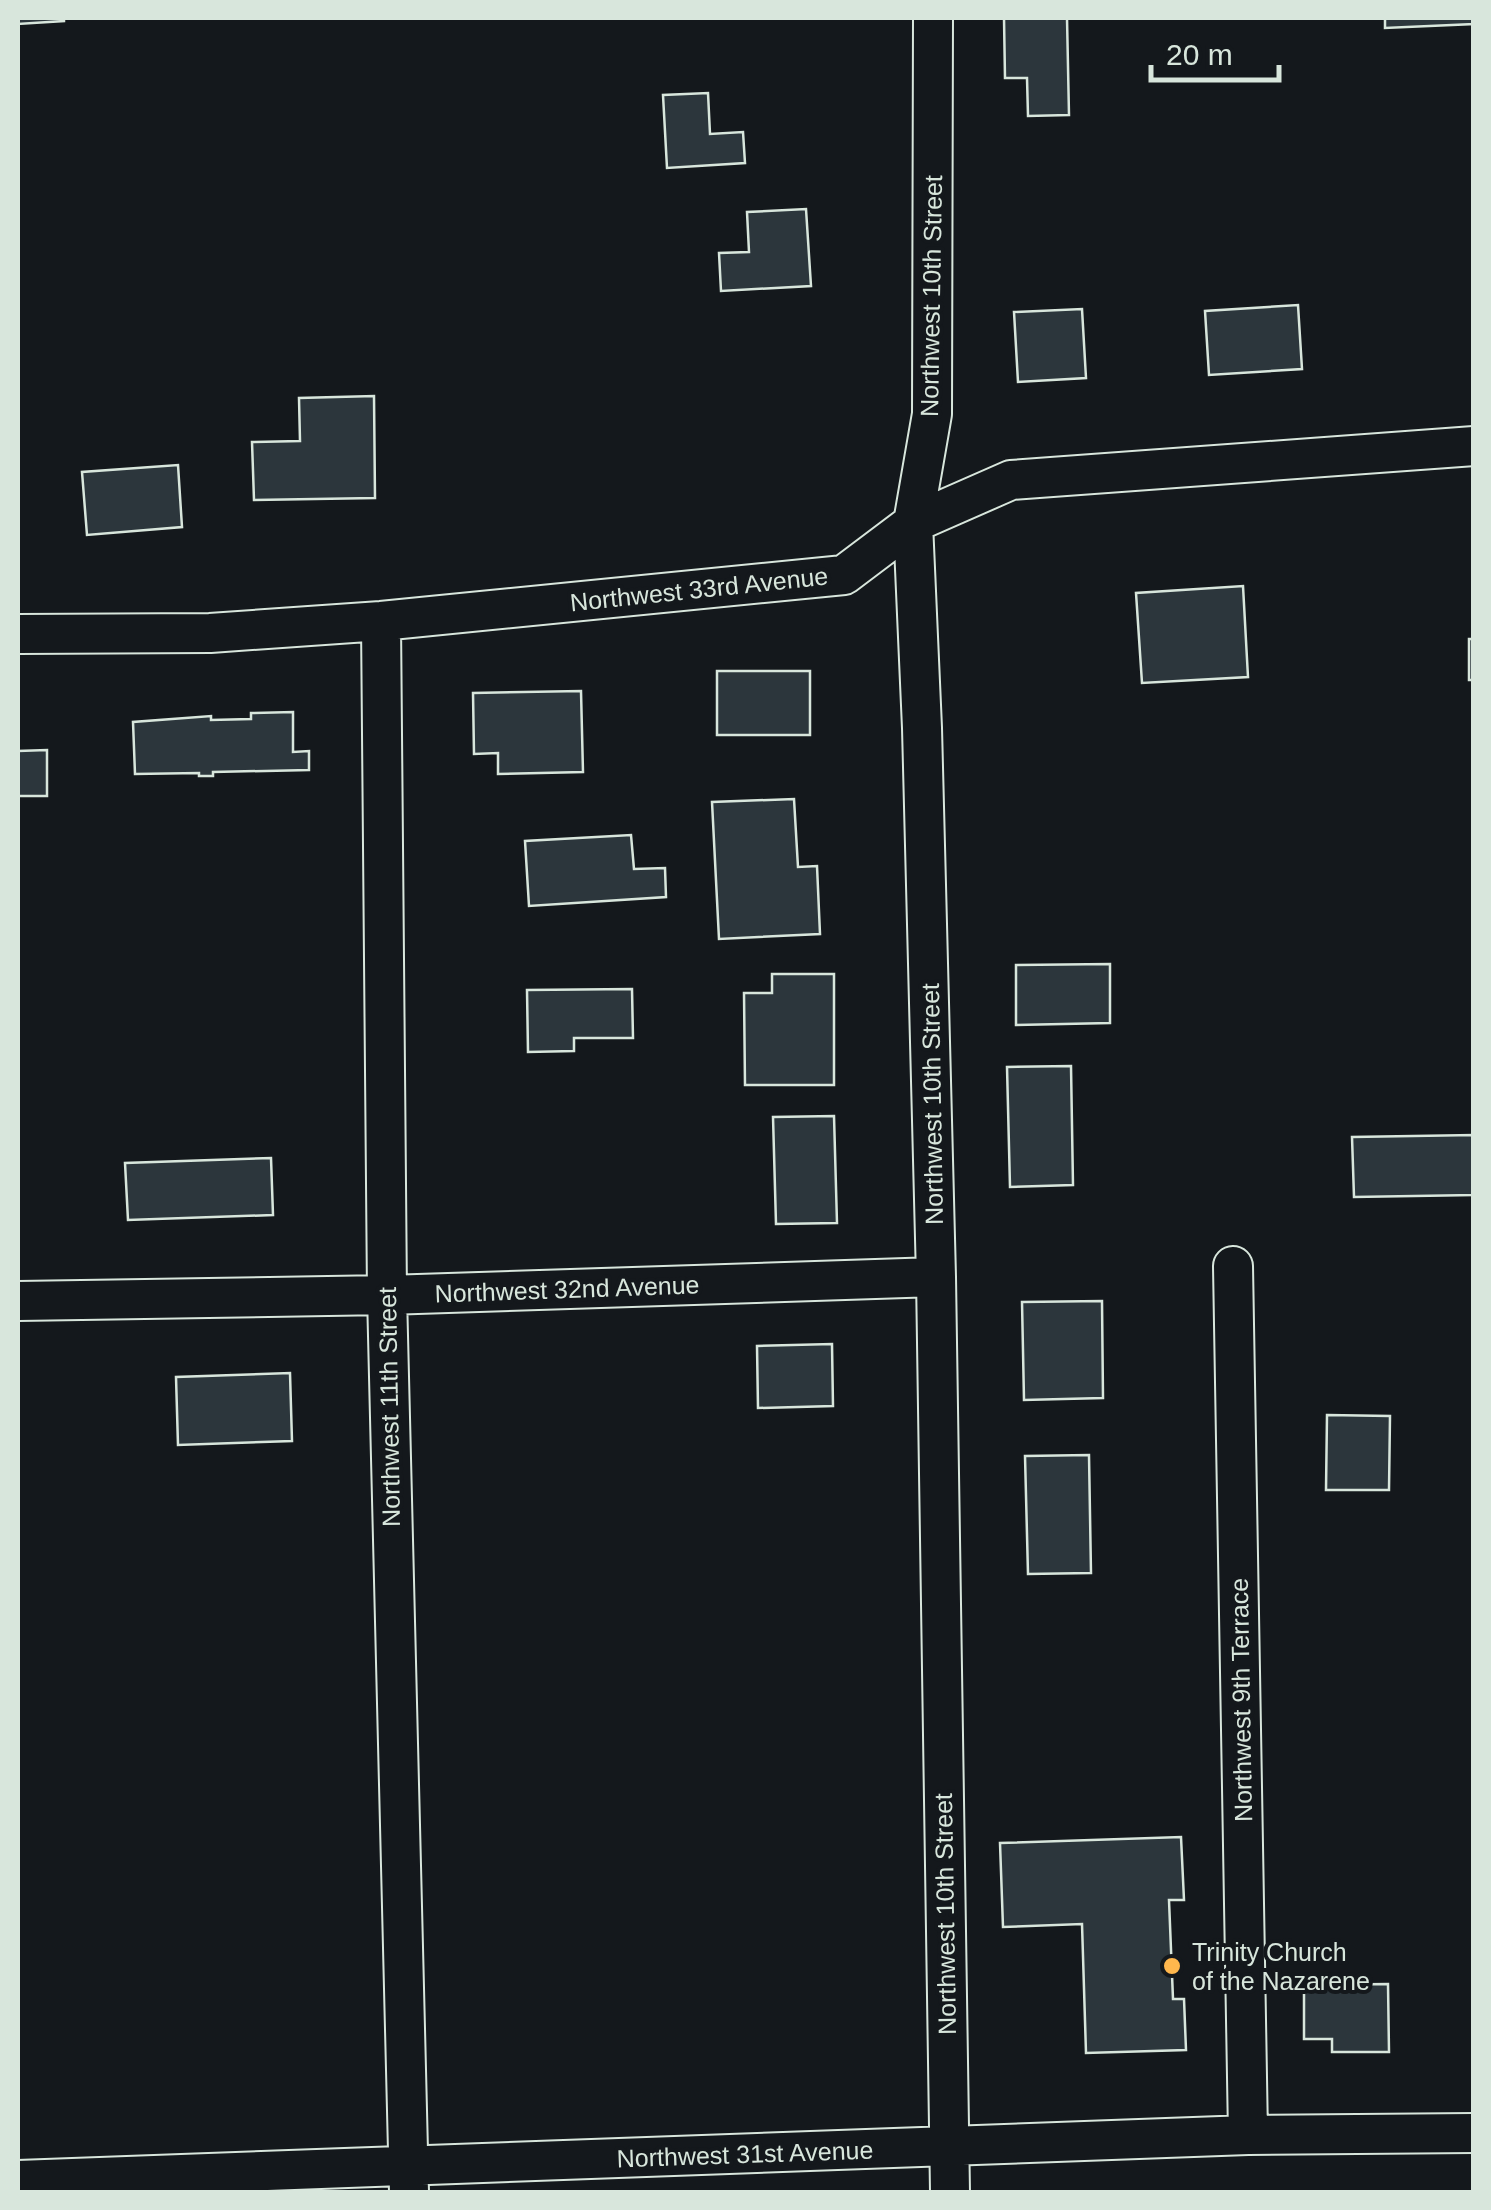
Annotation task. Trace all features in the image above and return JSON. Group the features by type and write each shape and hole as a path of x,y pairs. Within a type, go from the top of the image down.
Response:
{"street":[{"name":"Northwest 10th Street","path":"933,18 932,414 913,523 936,1277 950,2192"},
{"name":"Northwest 33rd Avenue","path":"18,634 210,633 844,575 913,523 1011,480 1474,446"},
{"name":"Northwest 11th Street","path":"381,620 386,1295 408,2179"},
{"name":"Northwest 9th Terrace","path":"1233,1266 1248,2135"},
{"name":"Northwest 32nd Avenue","path":"18,1301 386,1295 936,1277"},
{"name":"Northwest 31st Avenue","path":"22,2179 408,2179 949,2147 1248,2135 1474,2133"}],"building":[{"path":"18,18 64,18 64,21 18,24"},
{"path":"1004,18 1067,18 1069,115 1028,116 1027,78 1005,78"},
{"path":"1385,18 1474,18 1474,24 1385,28"},
{"path":"708,93 710,134 743,132 745,163 667,168 663,95"},
{"path":"806,209 811,286 721,291 719,253 749,252 747,212"},
{"path":"1298,305 1302,369 1209,375 1205,311"},
{"path":"1082,309 1086,378 1018,382 1014,312"},
{"path":"374,396 375,498 254,500 252,442 300,441 299,398"},
{"path":"178,465 182,527 87,535 82,472"},
{"path":"1243,586 1248,677 1142,683 1136,593"},
{"path":"1469,639 1474,639 1474,680 1469,680"},
{"path":"717,671 810,671 810,735 717,735"},
{"path":"581,691 583,772 498,774 498,753 474,754 473,693"},
{"path":"293,712 293,752 309,751 309,770 213,772 213,776 135,774 133,722 211,716 211,720 251,719 251,713"},
{"path":"47,750 47,796 18,796 18,751"},
{"path":"794,799 798,867 817,866 820,934 719,939 712,802"},
{"path":"631,835 634,869 665,868 666,897 529,906 525,841"},
{"path":"1110,964 1110,1023 1016,1025 1016,965"},
{"path":"772,974 834,974 834,1085 745,1085 744,993 772,993"},
{"path":"632,989 633,1038 574,1038 574,1051 528,1052 527,990"},
{"path":"1071,1066 1073,1185 1010,1187 1007,1067"},
{"path":"834,1116 837,1223 776,1224 773,1117"},
{"path":"1474,1135 1474,1195 1354,1197 1352,1137"},
{"path":"271,1158 273,1215 128,1220 125,1163"},
{"path":"1102,1301 1103,1398 1024,1400 1022,1302"},
{"path":"832,1344 833,1406 758,1408 757,1346"},
{"path":"290,1373 292,1441 178,1445 176,1377"},
{"path":"1327,1415 1390,1416 1389,1490 1326,1490"},
{"path":"1089,1455 1091,1573 1028,1574 1025,1456"},
{"path":"1181,1837 1184,1900 1169,1900 1173,1999 1184,1999 1186,2050 1086,2053 1082,1924 1003,1927 1000,1843"},
{"path":"1388,1984 1389,2052 1332,2052 1332,2039 1304,2039 1304,1985"}],"place":[{"name":"Trinity Church of the Nazarene","path":"1172,1966"}]}
